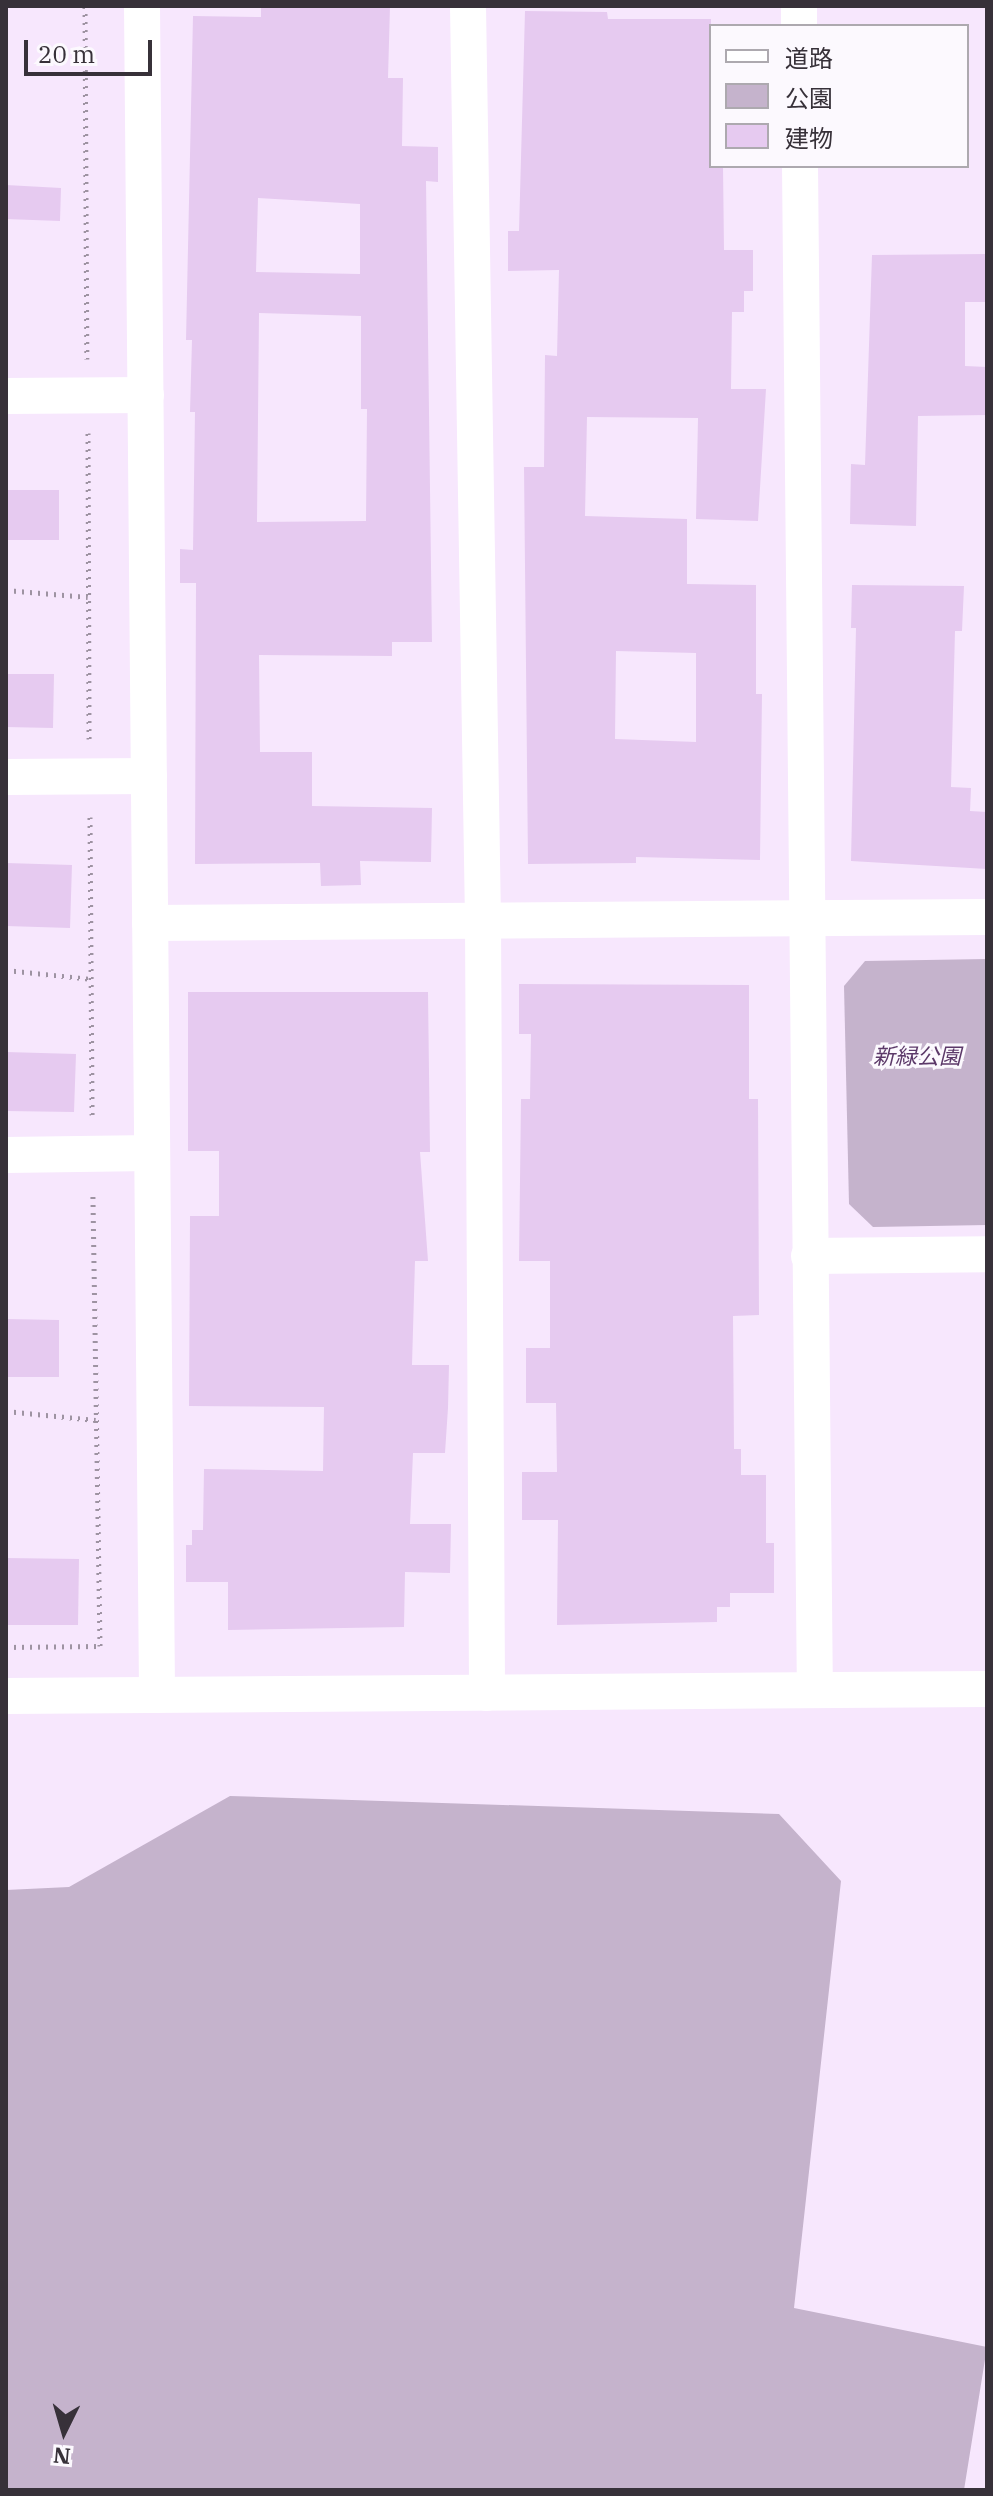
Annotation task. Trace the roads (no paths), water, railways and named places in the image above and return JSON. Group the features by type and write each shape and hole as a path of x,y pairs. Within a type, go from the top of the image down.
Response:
{"street":[{"path":"142,6 157,1695"},
{"path":"468,6 483,923 487,1693"},
{"path":"800,168 804,921 815,1690"},
{"path":"6,396 146,395"},
{"path":"6,777 149,776"},
{"path":"150,923 804,921 987,917"},
{"path":"6,1155 152,1153"},
{"path":"809,1256 987,1254"},
{"path":"6,1696 987,1689"}],"park label":[{"name":"新緑公園","path":"917,1056"}]}
